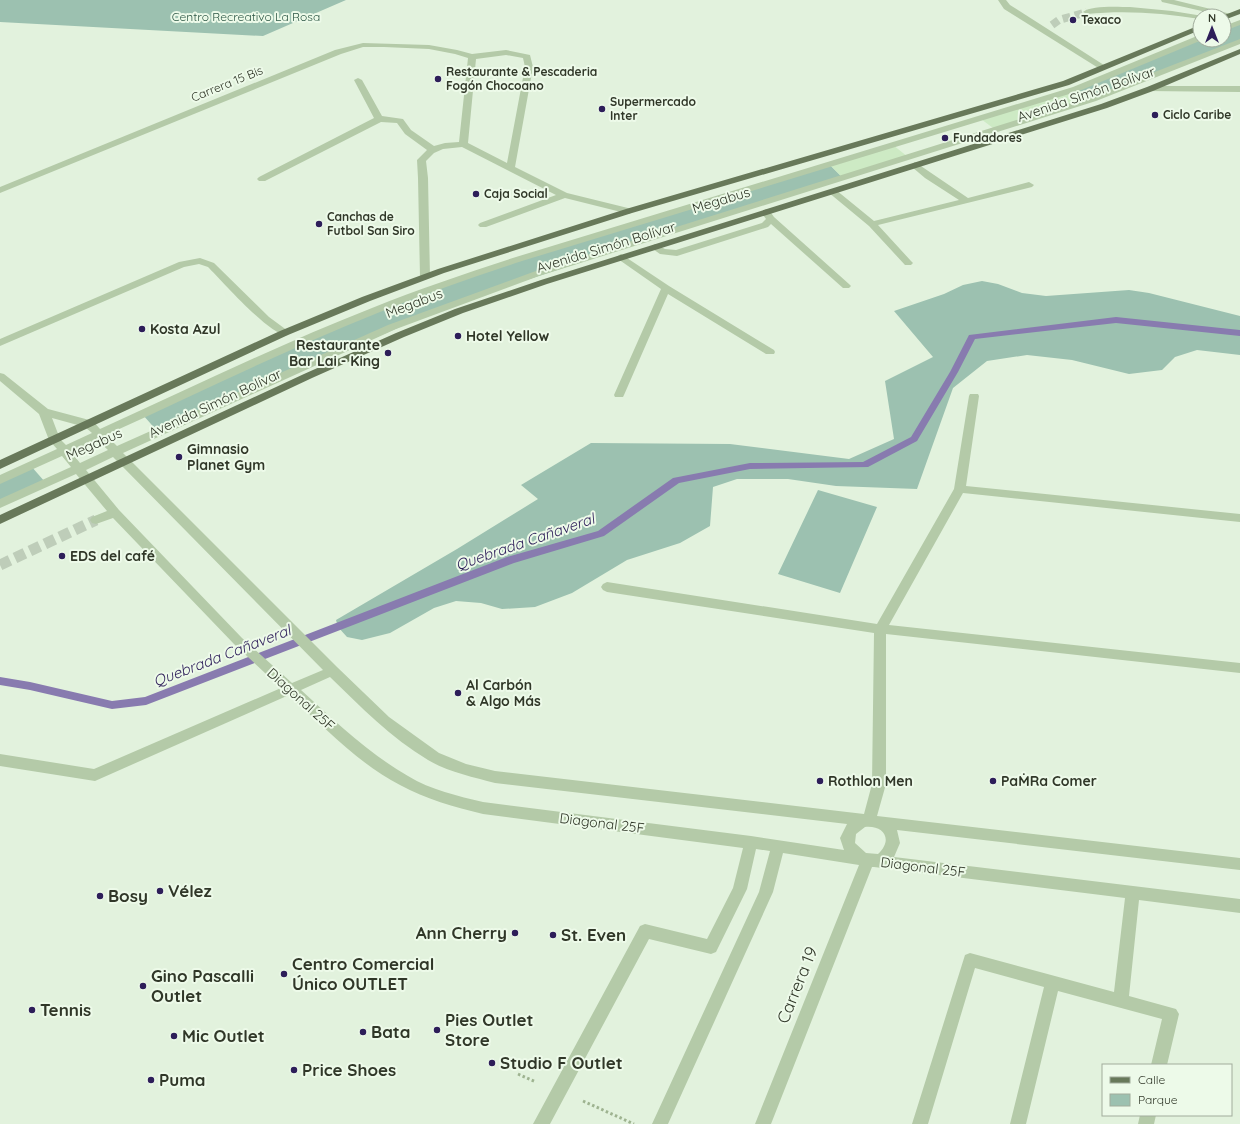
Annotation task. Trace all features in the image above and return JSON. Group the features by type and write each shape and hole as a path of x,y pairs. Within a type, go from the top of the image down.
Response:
{"main road":[{"name":"Avenida Simón Bolívar","path":"0,465 284,333 366,298 425,277 628,211 1066,83 1192,30"},
{"name":"Avenida Simón Bolívar","path":"0,520 308,376 407,332 466,309 621,257 769,216 833,192 915,165 1104,106 1150,89 1240,51"}],"street":[{"path":"1002,0 1007,7 1103,68"},
{"path":"1165,0 1194,8"},
{"path":"1087,12 1109,8 1137,9 1192,16"},
{"path":"1052,25 1053,36"},
{"name":"Megabus","path":"0,480 278,352 375,310 438,286 527,257 1076,89 1192,41"},
{"name":"Megabus","path":"0,504 367,338 528,276 1086,102 1240,41"},
{"name":"Carrera 15 Bis","path":"0,190 338,52 363,45 429,47 456,52 472,57"},
{"path":"463,144 472,57 496,52 515,52 527,57 529,67 510,168"},
{"path":"358,80 379,119"},
{"path":"1150,89 1240,89"},
{"path":"262,179 379,119 400,121 408,132 432,149"},
{"path":"425,277 423,178 421,160 432,149 445,144 463,144 564,195 628,211"},
{"path":"915,165 928,176 966,200"},
{"path":"872,224 917,214 1029,184"},
{"path":"833,192 872,224 908,262"},
{"path":"483,225 564,195"},
{"path":"769,216 846,286"},
{"path":"621,257 666,288 770,352"},
{"path":"0,343 182,264 200,261 211,265 265,319 284,333"},
{"path":"619,395 666,288"},
{"path":"0,376 44,412 89,424 114,452 279,616 332,671 384,721 434,757 495,777 1240,864"},
{"path":"869,820 878,784 880,629 960,489 974,396"},
{"name":"Diagonal 25F","path":"44,412 55,440 86,480 238,641 351,743 374,761 404,781 444,798 483,808 751,842 868,860 1240,906"},
{"path":"960,489 1240,518"},
{"path":"96,520 115,512"},
{"path":"607,586 880,629 1240,668"},
{"path":"0,760 95,775 332,671"},
{"path":"869,820 880,822 886,826 894,838 895,844 888,855 883,859 868,860 855,854 847,843 847,837 852,826 862,821 869,820"},
{"path":"541,1124 645,931 711,947 740,889 751,842"},
{"path":"660,1124 766,892 778,846"},
{"name":"Carrera 19","path":"763,1124 868,860"},
{"path":"1121,1000 1133,892"},
{"path":"920,1124 970,960 1171,1014 1159,1064"},
{"path":"1018,1124 1053,982"}],"green space":[{"name":"Centro Recreativo La Rosa","path":"0,0 346,0 263,36 0,22"},
{"path":"1240,22 1240,41 1232,44 1232,26"},
{"path":"1192,43 1192,48 1222,48 1093,99 1076,89"},
{"path":"829,164 842,177 453,304 158,432 143,415 278,352 438,286"},
{"path":"982,281 998,284 1022,293 1046,296 1129,290 1149,293 1240,316 1240,355 1197,350 1175,357 1162,370 1129,374 1072,360 1027,355 987,361 953,388 917,489 836,486 788,479 737,479 713,487 710,526 680,543 627,560 572,593 535,607 502,609 481,603 456,601 434,608 390,633 362,640 347,637 338,627 336,620 457,549 538,499 521,485 591,443 730,444 849,459 894,439 885,381 933,357 894,311 944,294 963,285"},
{"path":"31,466 45,482 0,504 0,480"},
{"path":"818,490 877,507 840,593 778,574"}],"shaded area":[{"path":"1076,89 1093,99 997,131 981,119"},
{"path":"893,145 908,157 842,177 829,164"}],"waterway":[{"name":"Quebrada Cañaveral","path":"0,681 30,686 112,705 146,701 511,560 601,534 676,480 750,466 865,465 914,439 954,372 972,337 1116,320 1240,333"}],"tunnel":[{"path":"1052,25 1059,20 1087,12"},
{"path":"0,565 96,520"}],"place":[{"name":"Texaco","path":"1073,20"},
{"name":"Restaurante & Pescaderia Fogón Chocoano","path":"438,79"},
{"name":"Supermercado Inter","path":"602,109"},
{"name":"Ciclo Caribe","path":"1155,115"},
{"name":"Fundadores","path":"945,138"},
{"name":"Caja Social","path":"476,194"},
{"name":"Canchas de Futbol San Siro","path":"319,224"},
{"name":"Kosta Azul","path":"142,329"},
{"name":"Hotel Yellow","path":"458,336"},
{"name":"Restaurante Bar Lai - King","path":"388,353"},
{"name":"Gimnasio Planet Gym","path":"179,457"},
{"name":"EDS del café","path":"62,556"},
{"name":"Al Carbón & Algo Más","path":"458,693"},
{"name":"Rothlon Men","path":"820,781"},
{"name":"PaṀRa Comer","path":"993,781"},
{"name":"Vélez","path":"160,891"},
{"name":"Bosy","path":"100,896"},
{"name":"Ann Cherry","path":"515,933"},
{"name":"St. Even","path":"553,935"},
{"name":"Centro Comercial Único OUTLET","path":"284,974"},
{"name":"Gino Pascalli Outlet","path":"143,986"},
{"name":"Tennis","path":"32,1010"},
{"name":"Pies Outlet Store","path":"437,1030"},
{"name":"Bata","path":"363,1032"},
{"name":"Mic Outlet","path":"174,1036"},
{"name":"Studio F Outlet","path":"492,1063"},
{"name":"Price Shoes","path":"294,1070"},
{"name":"Puma","path":"151,1080"}]}
